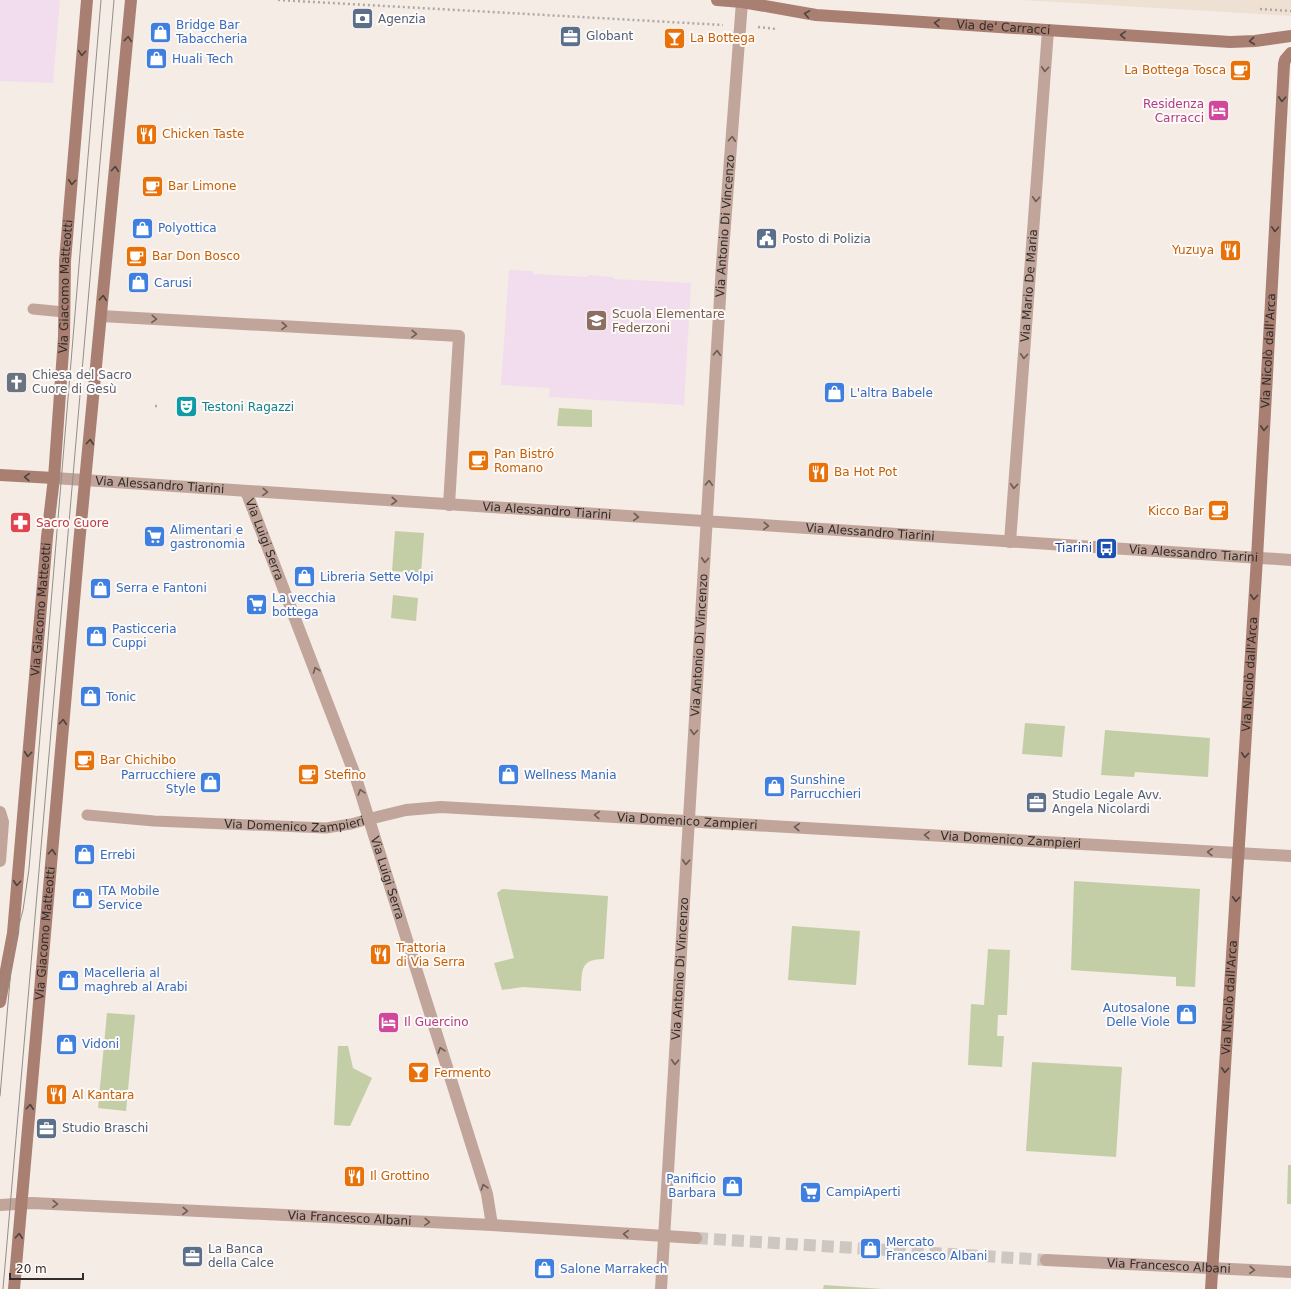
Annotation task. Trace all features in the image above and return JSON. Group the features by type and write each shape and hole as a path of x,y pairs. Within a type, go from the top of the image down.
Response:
{"main road":[{"name":"Via Giacomo Matteotti","path":"0,1002 13,933 47,537 54,478 63,356 65,261 86,0"},
{"name":"Via Giacomo Matteotti","path":"14,1289 78,552 132,0"},
{"name":"Via de' Carracci","path":"717,0 742,2 816,15 1230,42 1255,41 1291,36"},
{"name":"Via Nicolò dall'Arca","path":"1211,1289 1288,56"},
{"path":"0,475 54,478"}],"street":[{"name":"Via Antonio Di Vincenzo","path":"661,1289 722,260 742,2"},
{"name":"Via Mario De Maria","path":"1010,542 1048,30"},
{"path":"101,316 459,336 448,505"},
{"name":"Via Alessandro Tiarini","path":"54,478 1291,560"},
{"name":"Via Luigi Serra","path":"246,491 355,775 484,1186 492,1225"},
{"name":"Via Domenico Zampieri","path":"369,819 406,810 441,807 688,820 1291,856"},
{"path":"0,812 3,822 0,861"},
{"name":"Via Francesco Albani","path":"1,1205 22,1203 492,1225 696,1238"},
{"name":"Via Francesco Albani","path":"1046,1260 1291,1272"}],"lane":[{"path":"34,309 64,312"},
{"name":"Via Domenico Zampieri","path":"87,815 154,821 326,828 351,824 369,819"}],"path":[{"path":"278,0 722,25"},
{"path":"1260,9 1291,11"},
{"path":"155,406 160,406"}],"shaded area":[{"path":"0,0 60,0 53,83 0,81"},
{"path":"1022,0 1291,0 1291,16"},
{"name":"Scuola Elementare Federzoni","path":"509,270 533,271 533,274 587,277 588,275 613,277 614,279 691,283 684,405 549,397 550,388 501,385"}],"green space":[{"path":"559,408 592,410 592,427 557,426"},
{"path":"395,531 424,533 421,573 392,571"},
{"path":"393,595 418,598 416,621 391,618"},
{"path":"1025,723 1065,726 1062,757 1022,754"},
{"path":"1105,730 1210,738 1208,777 1135,772 1134,777 1101,775"},
{"path":"1074,881 1200,889 1195,987 1176,986 1176,977 1071,970"},
{"path":"502,889 608,896 604,959 590,961 586,964 582,972 581,991 523,987 502,990 494,963 514,958 497,893"},
{"path":"792,926 860,931 856,985 788,980"},
{"path":"988,949 1010,950 1007,1015 998,1015 997,1036 1004,1036 1002,1067 968,1065 971,1004 984,1005"},
{"path":"107,1013 135,1015 126,1111 98,1108"},
{"path":"338,1046 348,1046 353,1068 372,1078 350,1126 334,1125"},
{"path":"1032,1062 1122,1067 1116,1157 1026,1151"},
{"path":"1288,1165 1291,1165 1291,1204 1287,1204"},
{"path":"824,1285 883,1289 823,1289"}],"tunnel":[{"path":"696,1238 1046,1260"}],"tram line":[{"path":"0,996 23,910 29,869 101,0"},
{"path":"3,1289 114,0"},
{"path":"0,1096 11,969"}],"place":[{"name":"Agenzia","path":"362,19"},
{"name":"Bridge Bar Tabaccheria","path":"160,32"},
{"name":"Globant","path":"570,36"},
{"name":"La Bottega","path":"674,38"},
{"name":"Huali Tech","path":"156,59"},
{"name":"La Bottega Tosca","path":"1241,70"},
{"name":"Residenza Carracci","path":"1219,111"},
{"name":"Chicken Taste","path":"147,134"},
{"name":"Bar Limone","path":"152,186"},
{"name":"Polyottica","path":"143,228"},
{"name":"Posto di Polizia","path":"766,239"},
{"name":"Yuzuya","path":"1230,250"},
{"name":"Bar Don Bosco","path":"136,256"},
{"name":"Carusi","path":"138,283"},
{"name":"Scuola Elementare Federzoni","path":"597,321"},
{"name":"Chiesa del Sacro Cuore di Gesù","path":"17,382"},
{"name":"L'altra Babele","path":"834,393"},
{"name":"Testoni Ragazzi","path":"187,407"},
{"name":"Pan Bistró Romano","path":"478,461"},
{"name":"Ba Hot Pot","path":"819,472"},
{"name":"Kicco Bar","path":"1219,511"},
{"name":"Sacro Cuore","path":"21,523"},
{"name":"Alimentari e gastronomia","path":"154,537"},
{"name":"Tiarini","path":"1107,548"},
{"name":"Libreria Sette Volpi","path":"305,577"},
{"name":"Serra e Fantoni","path":"101,588"},
{"name":"La vecchia bottega","path":"256,605"},
{"name":"Pasticceria Cuppi","path":"96,636"},
{"name":"Tonic","path":"90,697"},
{"name":"Bar Chichibo","path":"85,760"},
{"name":"Stefino","path":"309,775"},
{"name":"Wellness Mania","path":"508,775"},
{"name":"Parrucchiere Style","path":"211,782"},
{"name":"Sunshine Parrucchieri","path":"774,787"},
{"name":"Studio Legale Avv. Angela Nicolardi","path":"1036,802"},
{"name":"Errebi","path":"85,855"},
{"name":"ITA Mobile Service","path":"82,898"},
{"name":"Trattoria di Via Serra","path":"381,955"},
{"name":"Macelleria al maghreb al Arabi","path":"68,980"},
{"name":"Autosalone Delle Viole","path":"1186,1015"},
{"name":"Il Guercino","path":"389,1022"},
{"name":"Vidoni","path":"66,1044"},
{"name":"Fermento","path":"419,1073"},
{"name":"Al Kantara","path":"56,1095"},
{"name":"Studio Braschi","path":"47,1128"},
{"name":"Il Grottino","path":"355,1176"},
{"name":"Panificio Barbara","path":"732,1186"},
{"name":"CampiAperti","path":"810,1192"},
{"name":"Mercato Francesco Albani","path":"871,1249"},
{"name":"La Banca della Calce","path":"192,1256"},
{"name":"Salone Marrakech","path":"544,1269"}]}
